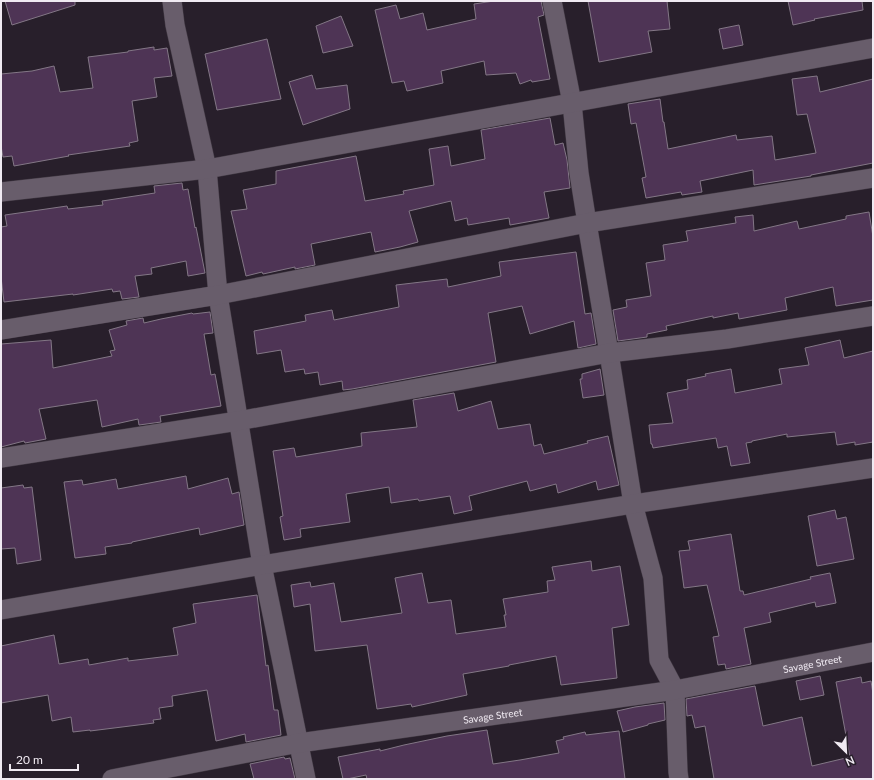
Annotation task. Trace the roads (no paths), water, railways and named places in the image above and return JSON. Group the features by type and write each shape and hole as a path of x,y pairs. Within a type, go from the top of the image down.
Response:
{"street":[{"path":"172,1 175,25 207,169 218,295 262,565 306,779"},
{"path":"552,1 572,103 579,173 633,504 652,578 659,660 675,690 679,779"},
{"path":"1,192 207,169 873,48"},
{"path":"1,330 218,295 587,223 873,178"},
{"path":"1,458 238,421 609,353 727,339 873,316"},
{"path":"1,610 262,565 633,504 873,468"},
{"name":"Savage Street","path":"112,779 299,743 675,690 873,652"}]}
